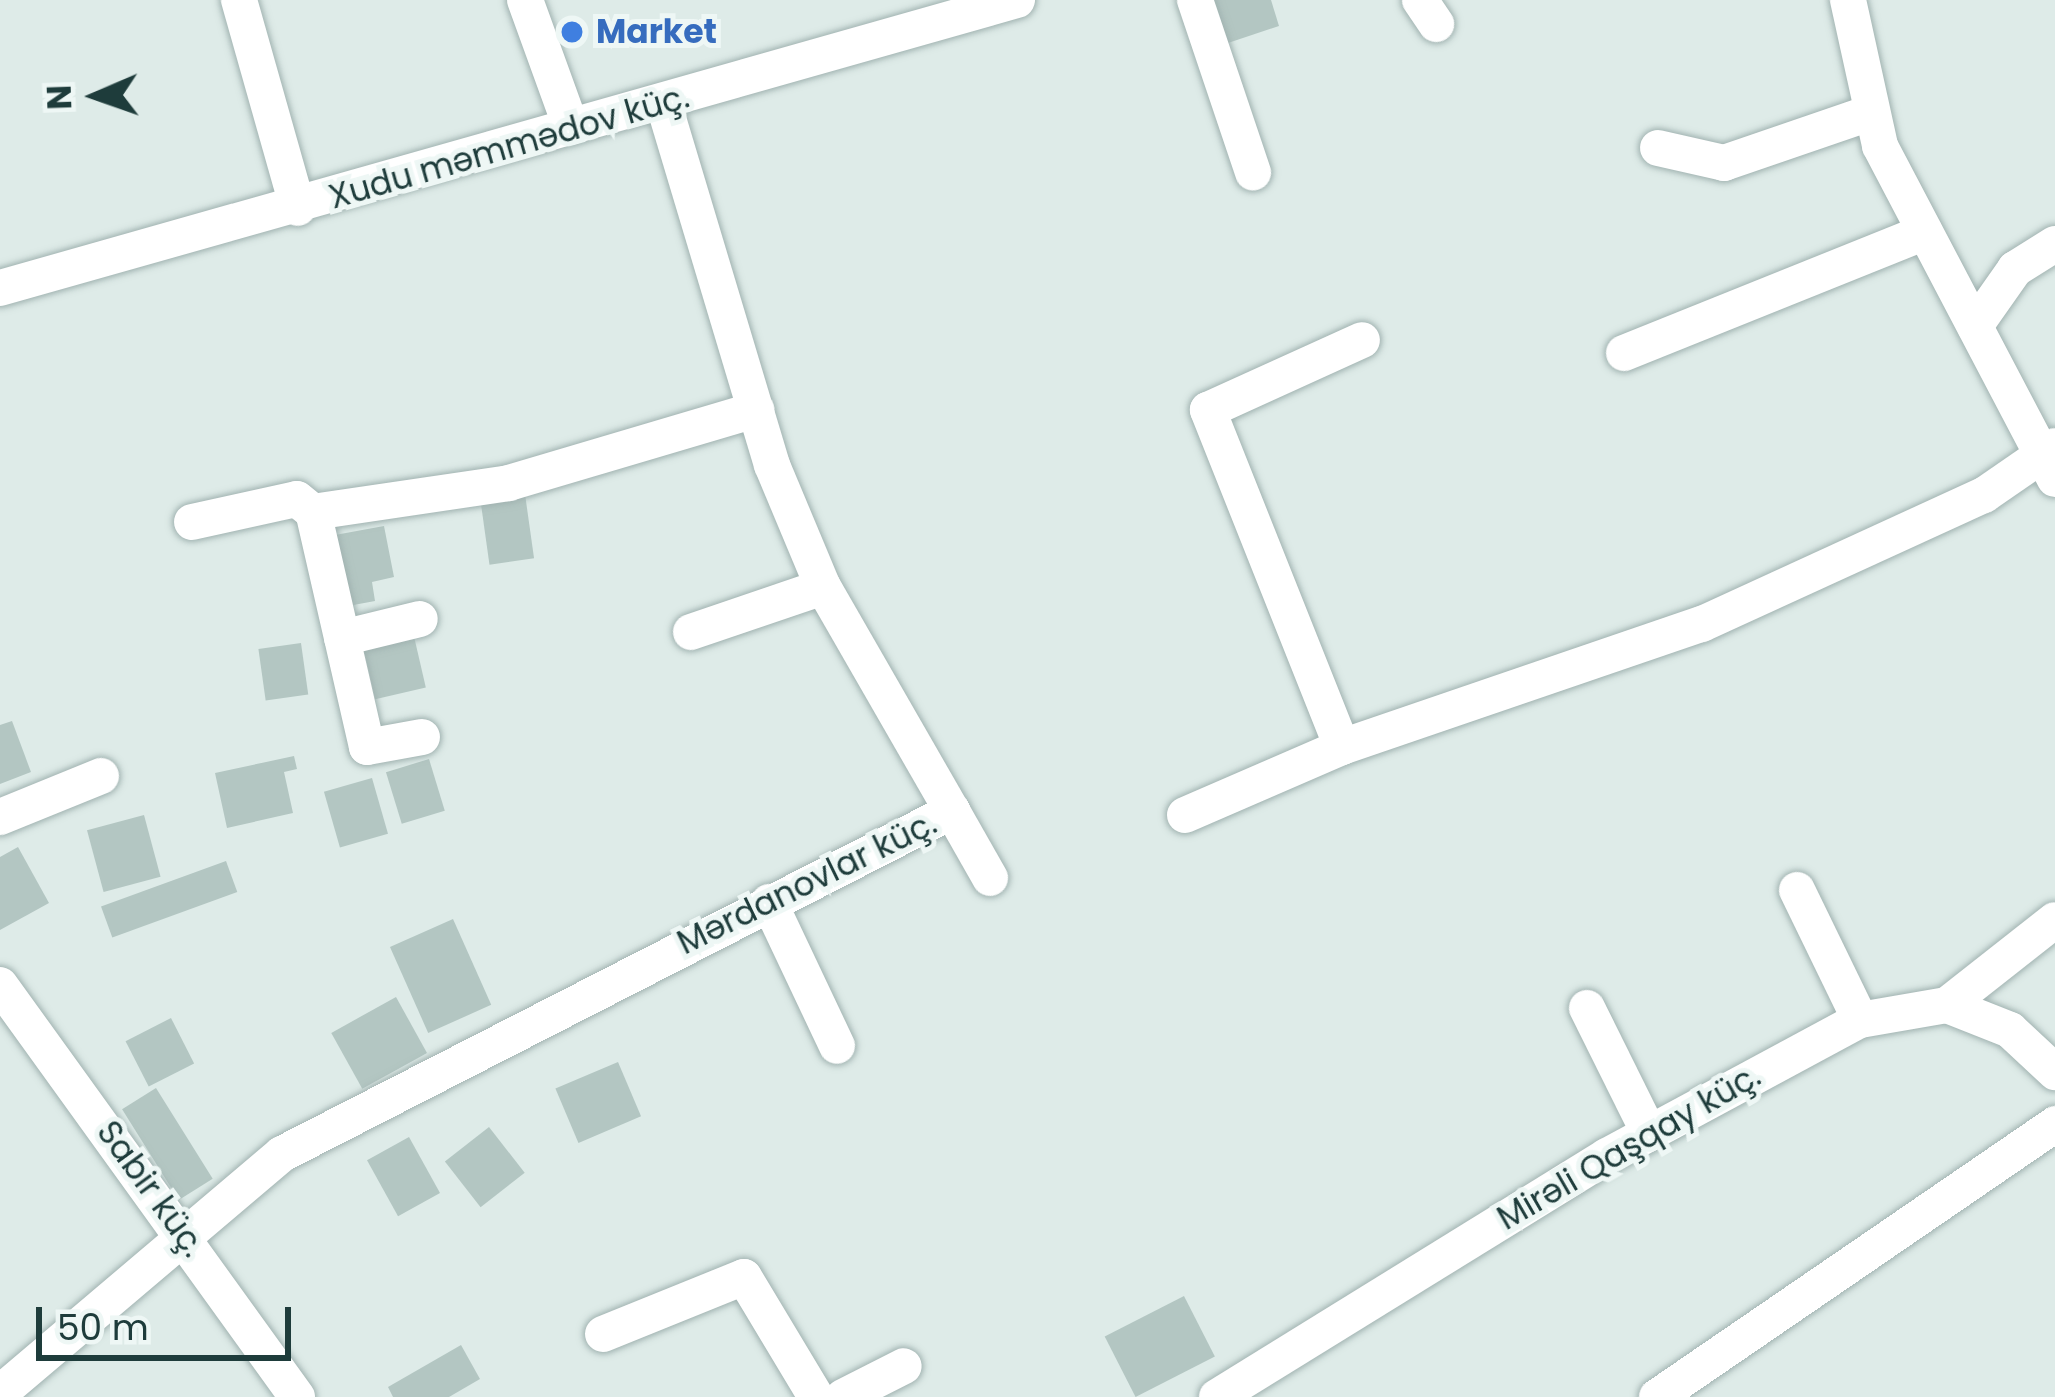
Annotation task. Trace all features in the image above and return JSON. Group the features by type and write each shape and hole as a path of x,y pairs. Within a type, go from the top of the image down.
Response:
{"street":[{"path":"239,0 298,208"},
{"path":"525,0 571,128"},
{"name":"Xudu məmmədov küç.","path":"0,288 298,208 1017,0"},
{"path":"1195,0 1253,172"},
{"path":"1185,815 1342,747 1702,624 2051,460 1925,232 1867,114 1848,0"},
{"name":"Mərdanovlar küç.","path":"0,1393 182,1229 283,1154 952,811 823,587 756,410 663,102"},
{"path":"1658,148 1724,163 1867,114"},
{"path":"1624,353 1925,232"},
{"path":"1975,326 2015,269 2055,244"},
{"path":"1342,747 1208,410 1362,340"},
{"path":"313,512 509,483 756,410"},
{"path":"192,521 297,499 313,512 367,747 422,737"},
{"path":"691,632 823,587"},
{"path":"342,638 420,619"},
{"path":"0,817 101,776"},
{"path":"952,811 990,878"},
{"path":"1797,890 1860,1020"},
{"path":"769,902 837,1046"},
{"path":"1947,1005 2055,920"},
{"name":"Sabir küç.","path":"0,985 182,1229 297,1397"},
{"path":"1947,1005 2010,1030 2055,1072"},
{"name":"Mirəli Qaşqay küç.","path":"1217,1397 1649,1133 1860,1020 1947,1005"},
{"path":"1587,1008 1649,1133"},
{"path":"1657,1397 2055,1124"},
{"path":"603,1334 744,1277 816,1397"},
{"path":"843,1397 904,1366"}],"building":[{"path":"1205,0 1271,0 1279,26 1219,46"},
{"path":"525,494 534,558 489,565 480,500"},
{"path":"384,526 394,577 372,582 375,601 348,606 335,535"},
{"path":"413,632 426,688 375,699 362,644"},
{"path":"301,643 308,694 266,700 258,649"},
{"path":"12,721 31,772 0,784 0,725"},
{"path":"294,756 297,769 284,772 293,813 227,828 215,773"},
{"path":"429,759 445,811 402,824 386,772"},
{"path":"372,778 388,834 340,848 324,792"},
{"path":"144,815 161,877 104,892 87,830"},
{"path":"18,847 49,903 0,930 0,857"},
{"path":"226,861 237,892 112,937 101,906"},
{"path":"453,919 491,1005 428,1033 390,947"},
{"path":"396,997 427,1053 362,1089 331,1033"},
{"path":"171,1018 194,1063 149,1087 126,1041"},
{"path":"618,1062 641,1116 578,1143 555,1089"},
{"path":"156,1088 213,1179 179,1200 122,1109"},
{"path":"489,1127 525,1173 481,1207 445,1161"},
{"path":"409,1137 440,1193 398,1216 367,1160"},
{"path":"1184,1296 1215,1357 1136,1397 1105,1336"},
{"path":"461,1345 480,1379 449,1397 393,1397 388,1387"}],"place":[{"name":"Market","path":"572,32"}]}
